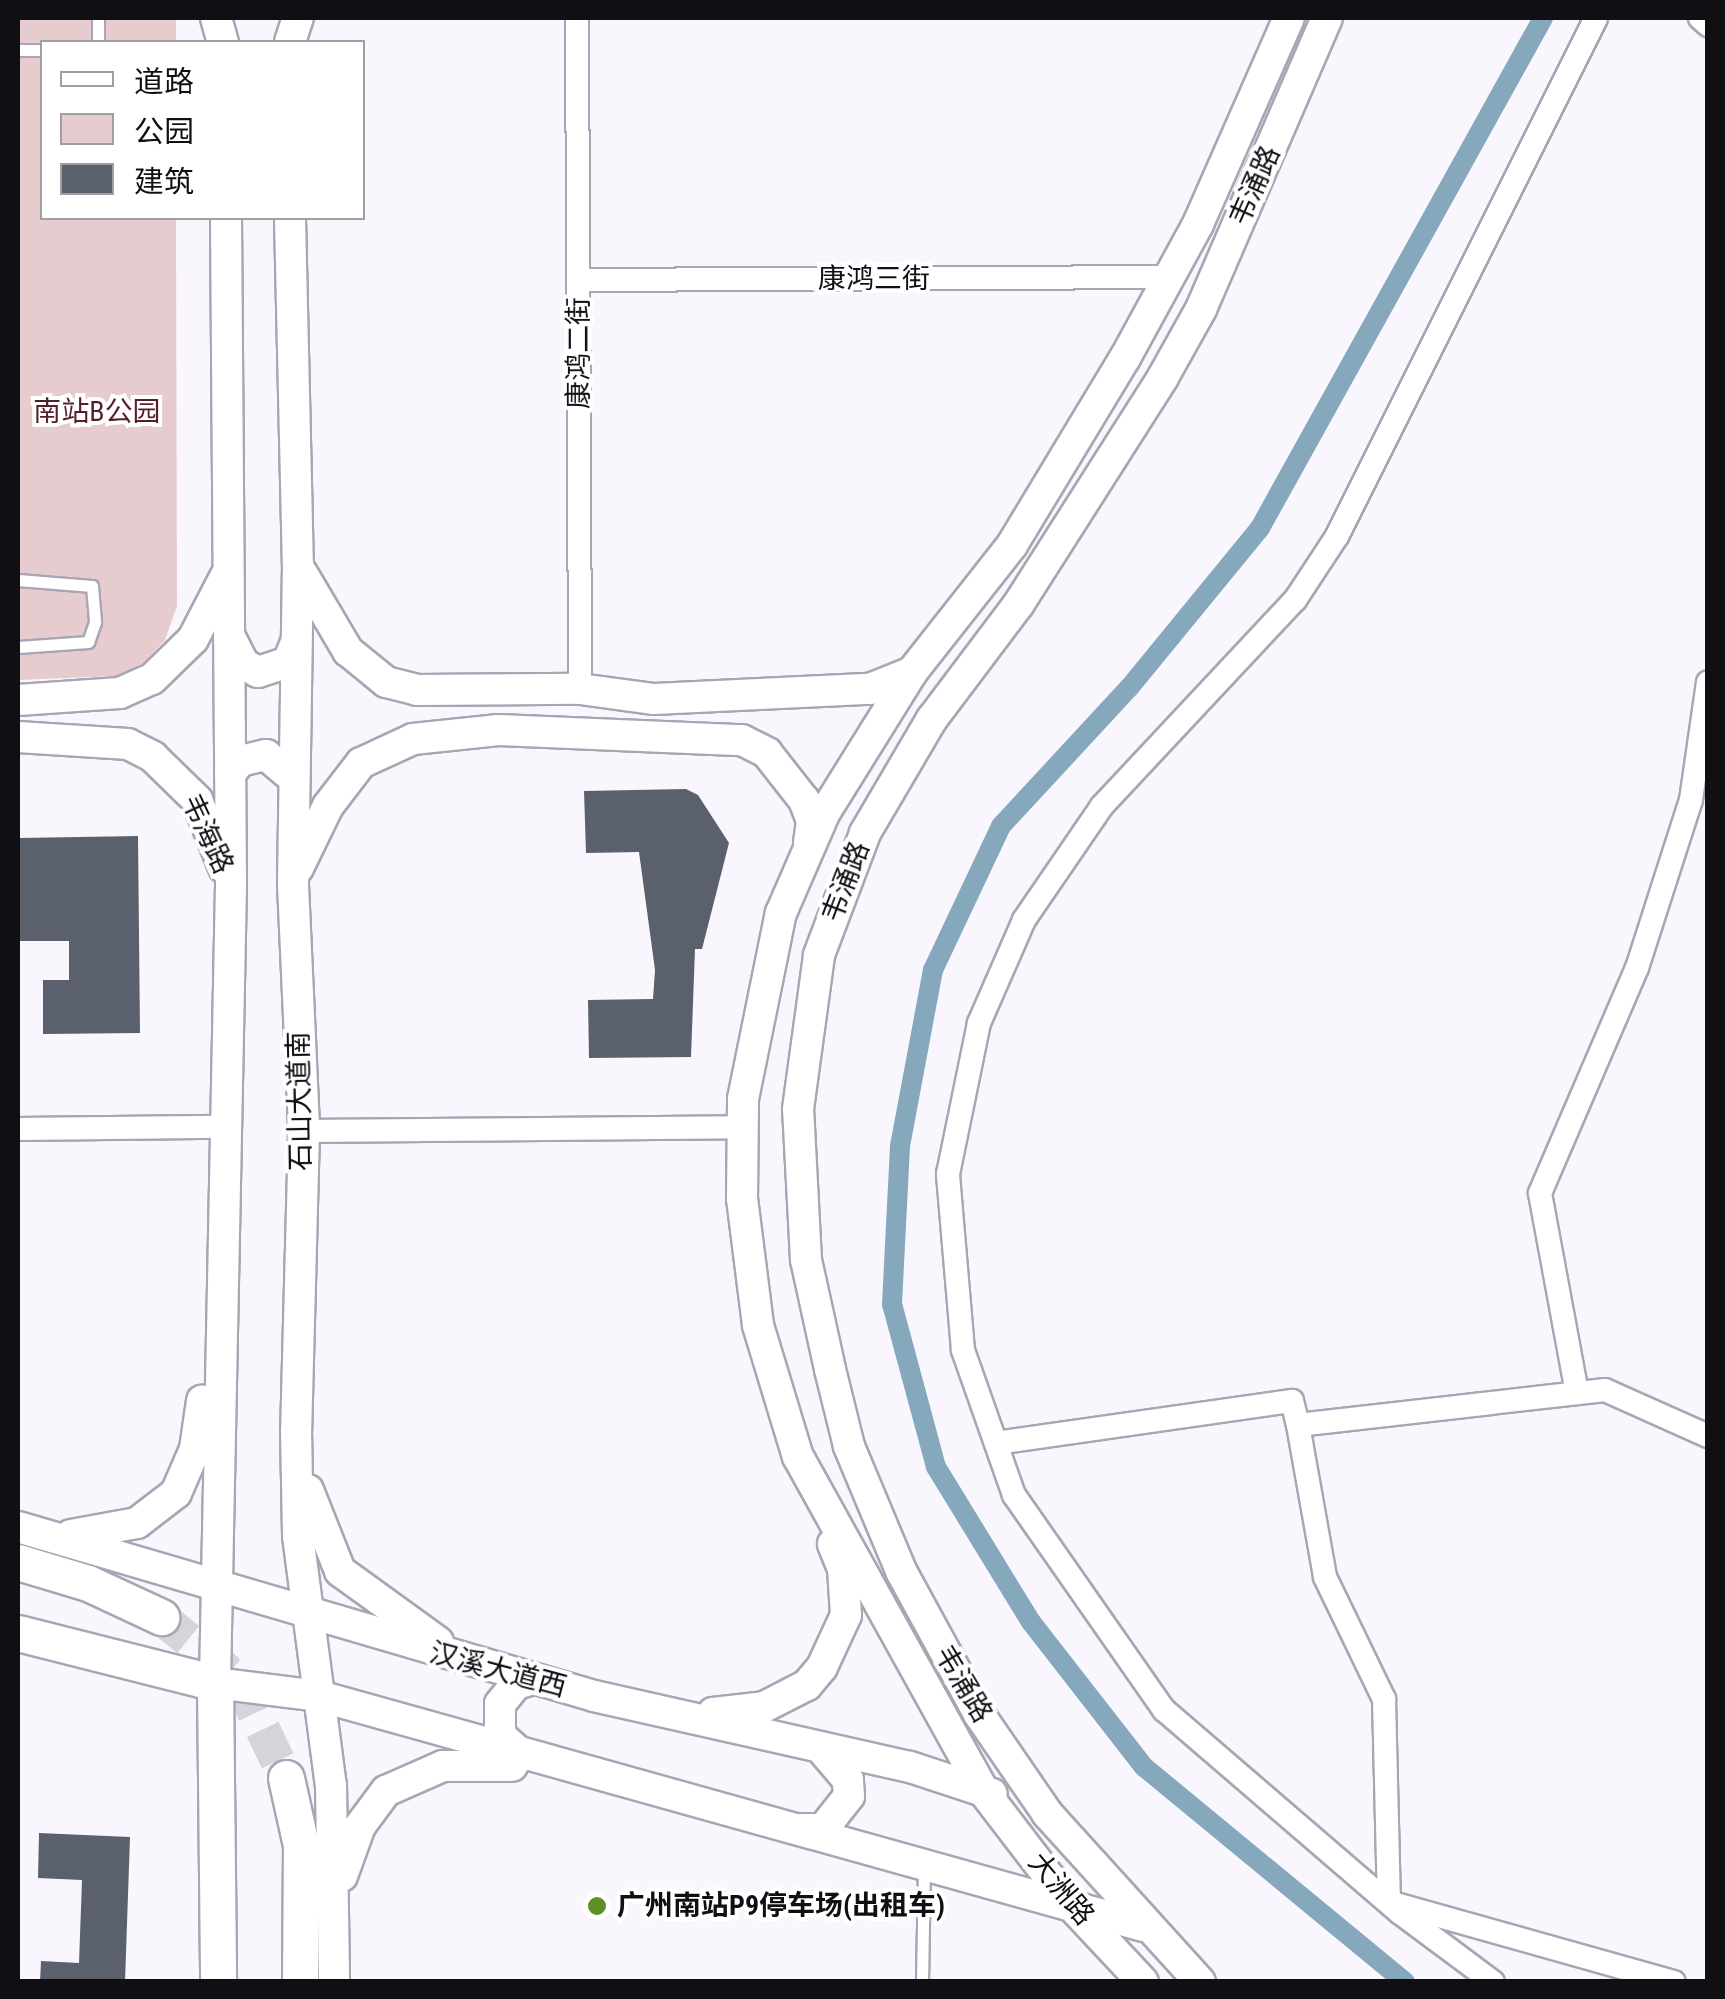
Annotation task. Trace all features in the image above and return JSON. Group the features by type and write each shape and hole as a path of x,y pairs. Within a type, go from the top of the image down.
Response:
{"main road":[{"name":"韦涌路","path":"1047,1812 979,1714 902,1573 850,1446 806,1260 798,1109 819,955 858,848 903,768 1018,605 1182,343 1328,18"},
{"name":"韦涌路","path":"984,1792 798,1457 758,1325 742,1200 741,1128 762,987 780,913 809,845 862,744 912,672 1012,545 1169,277 1284,25"},
{"path":"1284,25 1312,53"},
{"path":"218,1982 215,1683 219,1274 231,885 226,220"},
{"name":"石山大道南","path":"290,220 298,564 293,885 304,1131 296,1430 308,1615 331,1785 334,1982"},
{"path":"298,564 332,634 386,682 417,690 525,694 580,690 654,699 870,689 912,672"},
{"path":"27,699 120,694 152,679 193,639 228,570"},
{"path":"231,639 244,664 258,672 288,662 296,642"},
{"path":"499,730 471,724 469,709 525,694"},
{"path":"19,737 48,719 48,708 27,699"},
{"path":"609,730 664,716 667,708 654,699"},
{"path":"293,885 315,828 361,763 413,739 499,730 718,735 766,753 804,800 812,821 809,845"},
{"name":"韦海路","path":"19,737 128,744 153,758 197,800 231,885"},
{"path":"230,774 240,760 266,755 294,778"},
{"path":"51,1535 116,1531 158,1511 176,1493 196,1449 219,1274"},
{"path":"296,1430 320,1534 340,1571 407,1625 499,1670"},
{"path":"594,1696 740,1714 807,1685 839,1638 846,1614 843,1569 798,1457"},
{"name":"汉溪大道西","path":"18,1527 499,1670 594,1696 820,1746 1047,1812"},
{"path":"18,1562 88,1582 160,1616"},
{"path":"870,1586 891,1601 904,1588 902,1573"},
{"path":"18,1633 215,1683 320,1696 527,1759 924,1863 1143,1926"},
{"path":"527,1759 505,1745 498,1722 508,1692 533,1679"},
{"path":"800,1830 823,1829 849,1796 848,1780 820,1746"},
{"path":"334,1933 348,1848 386,1791 443,1766 561,1766"},
{"path":"286,1778 301,1846 300,1982"},
{"name":"大洲路","path":"984,1792 1068,1903 1143,1982"},
{"name":"大洲路","path":"1047,1812 1143,1926 1200,1982"}],"street":[{"name":"康鸿二街","path":"577,18 580,690"},
{"path":"1492,1982 1389,1902 1164,1710 1014,1495 964,1350 948,1174 979,1023 1024,920 1102,806 1295,600 1337,536 1596,18"},
{"path":"1700,18 1708,25"},
{"name":"康鸿三街","path":"578,280 1169,277"},
{"path":"1577,1393 1540,1194 1636,968 1690,800 1708,682"},
{"path":"18,1129 223,1127"},
{"path":"304,1131 741,1128"},
{"path":"1298,1425 1605,1390 1708,1436"},
{"path":"996,1443 1292,1401 1325,1577 1384,1700 1389,1902"},
{"path":"1389,1902 1674,1982"}],"lane":[{"path":"18,580 92,586 94,622 88,642 18,647"},
{"path":"922,1982 924,1863"}],"green space":[{"name":"南站B公园","path":"18,18 176,18 176,40 40,40 40,220 176,220 177,606 165,640 143,663 116,676 18,680"}],"building":[{"path":"686,789 698,795 729,843 702,949 695,949 691,1057 589,1058 588,1000 653,999 655,970 639,852 586,853 584,791"},
{"path":"138,836 140,1033 43,1034 43,980 69,980 69,941 18,941 18,838"},
{"path":"39,1833 130,1837 125,1982 40,1982 41,1961 79,1963 82,1880 38,1878"}],"waterway":[{"path":"1405,1982 1144,1767 1031,1622 936,1467 892,1304 900,1146 933,970 1001,826 1129,688 1260,528 1543,18"}],"tunnel":[{"path":"161,1617 240,1681 286,1778"}],"place":[{"name":"广州南站P9停车场(出租车)","path":"597,1906"}]}
